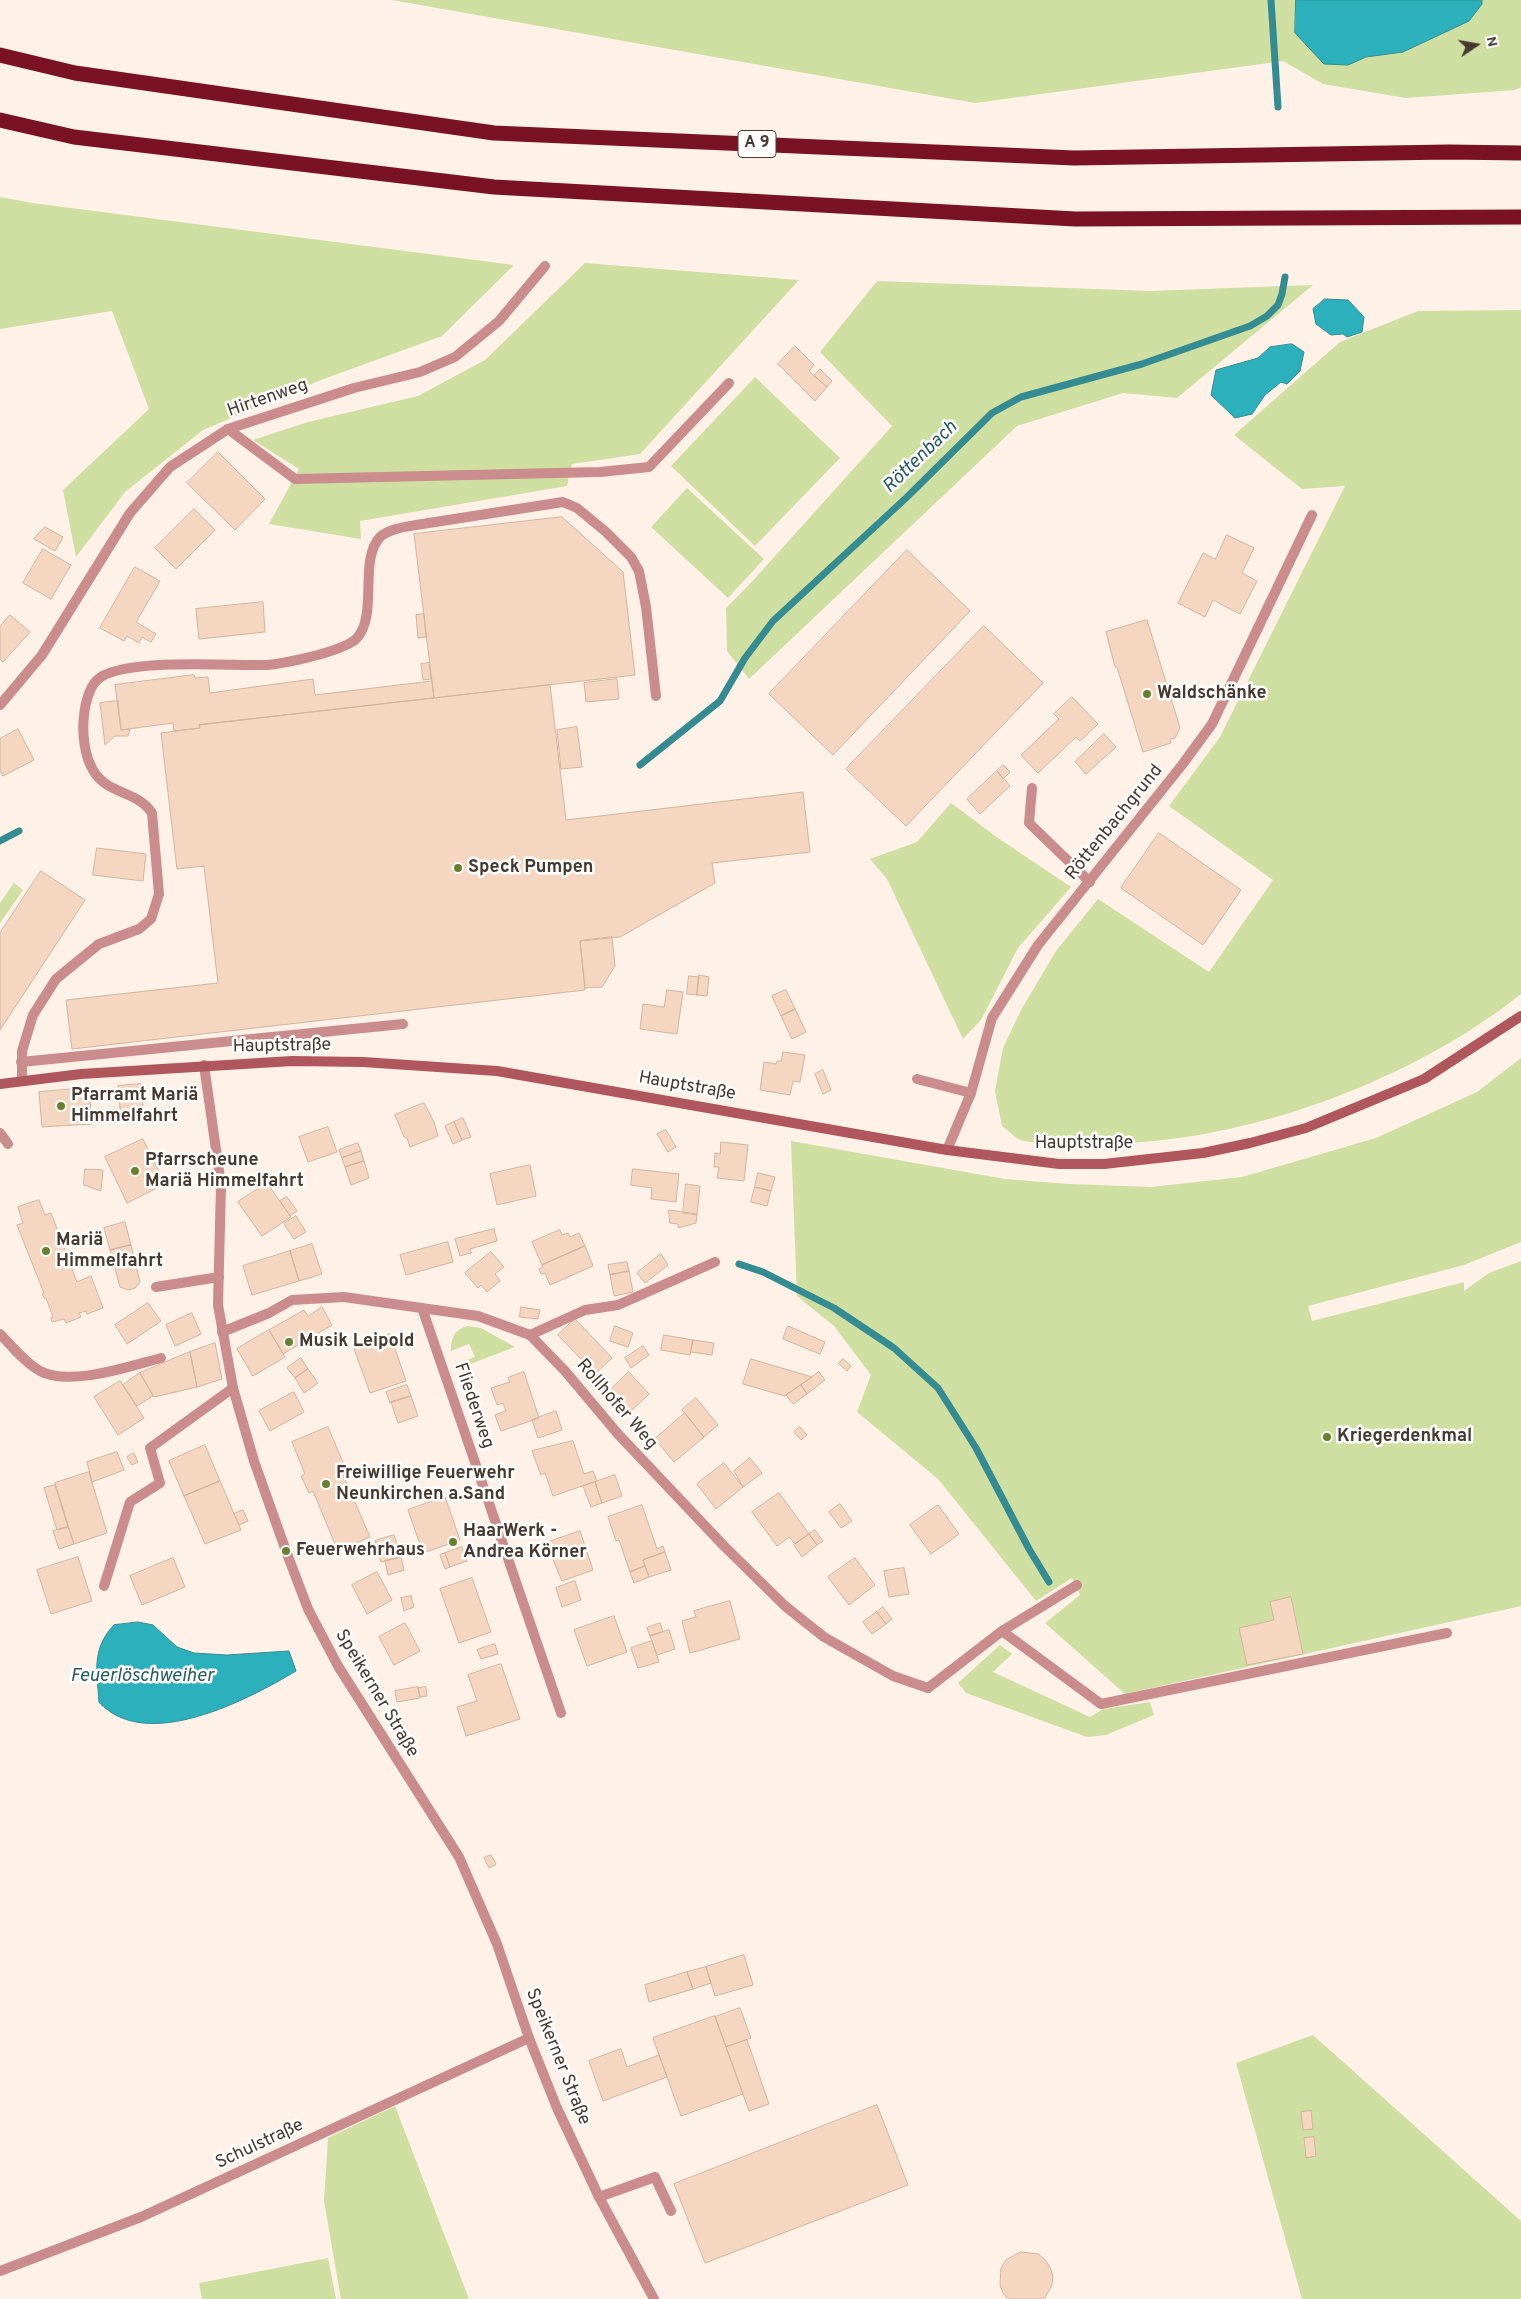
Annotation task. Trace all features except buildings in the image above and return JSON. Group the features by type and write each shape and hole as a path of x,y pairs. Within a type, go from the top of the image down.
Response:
{"highway":[{"name":"A 9","path":"0,55 75,73 494,133 1074,158 1449,152 1521,153"},
{"path":"0,120 74,137 494,187 1075,219 1521,217"}],"main road":[{"name":"Hauptstraße","path":"0,1084 81,1074 292,1060 497,1071 947,1150 1059,1164 1104,1164 1203,1153 1306,1128 1424,1079 1521,1016"}],"street":[{"name":"Hirtenweg","path":"0,705 42,655 130,513 170,466 228,429 354,388 420,372 455,357 499,321 545,266"},
{"path":"228,429 295,479 600,472 649,468 729,383"},
{"path":"22,1080 21,1062 32,1015 56,979 99,944 139,929 151,919 159,894 152,813 146,804 100,782 92,769 86,750 83,724 85,706 98,680 109,673 168,664 269,665 295,661 331,651 356,639 366,618 372,551 381,537 392,530 416,525 563,502 577,508 606,532 631,557 639,571 646,606 656,696"},
{"name":"Röttenbachgrund","path":"947,1150 971,1093 992,1018 1038,945 1090,882 1212,724 1312,515"},
{"path":"1032,788 1029,823 1090,882"},
{"path":"21,1062 403,1024"},
{"name":"Speikerner Straße","path":"204,1065 221,1185 218,1305 222,1332 233,1388 254,1461 308,1610 338,1666 459,1857 497,1944 529,2038 557,2108 599,2197 654,2299"},
{"path":"917,1079 971,1093"},
{"path":"0,1133 8,1144"},
{"path":"530,1335 585,1310 618,1305 715,1262"},
{"path":"156,1288 219,1277"},
{"name":"Rollhofer Weg","path":"222,1332 269,1313 292,1300 344,1298 478,1316 530,1335 565,1371 618,1434 724,1546 785,1606 824,1637 893,1676 928,1688 1002,1631"},
{"name":"Fliederweg","path":"422,1308 561,1713"},
{"path":"0,1334 25,1360 38,1370 51,1376 84,1375 161,1358"},
{"path":"104,1586 130,1502 160,1483 150,1448 233,1388"},
{"path":"1077,1585 1002,1631 1101,1704 1447,1633"},
{"name":"Schulstraße","path":"0,2271 141,2217 529,2038"},
{"path":"599,2197 655,2177 672,2211"}],"green space":[{"path":"392,0 1296,0 1295,33 1347,65 1366,57 1403,52 1469,21 1482,4 1482,0 1521,0 1521,87 1515,90 1406,98 1323,84 1283,61 975,103"},
{"path":"0,197 32,203 514,265 442,336 321,380 203,430 125,492 76,557 63,490 149,409 112,311 0,329"},
{"path":"585,263 799,280 640,454 572,464 567,486 360,521 361,539 269,524 299,469 253,440 308,422 418,396 485,360"},
{"path":"877,281 1149,291 1313,285 1177,398 1123,393 1017,426 749,679 727,651 726,608 892,426 820,352"},
{"path":"1521,310 1521,994 1475,1027 1425,1057 1370,1083 1313,1105 1254,1123 1195,1135 1137,1142 1040,1142 1018,1139 1002,1126 995,1091 1003,1048 1021,1010 1056,951 1098,899 1209,972 1273,880 1169,806 1220,737 1345,486 1302,489 1234,435 1340,342 1418,311"},
{"path":"755,377 840,458 755,546 671,466"},
{"path":"687,488 764,559 728,598 651,527"},
{"path":"951,803 998,838 1071,887 1018,948 981,1020 963,1039 887,879 870,859 917,842"},
{"path":"14,883 23,890 0,923 0,903"},
{"path":"1521,1058 1521,1242 1464,1265 1308,1306 1312,1321 1464,1282 1464,1291 1489,1273 1521,1261 1521,1606 1125,1694 1045,1623 1080,1595 1072,1578 1036,1601 938,1479 857,1412 871,1375 834,1326 797,1296 791,1141 1005,1179 1151,1187 1242,1177 1376,1138 1477,1092"},
{"path":"468,1326 481,1328 515,1347 457,1369 456,1364 475,1357 469,1344 451,1351 456,1332"},
{"path":"1000,1645 1012,1654 993,1672 1090,1717 1103,1709 1150,1702 1154,1715 1106,1735 1087,1737 966,1693 958,1683"},
{"path":"1313,2035 1521,2221 1521,2299 1302,2299 1236,2063"},
{"path":"395,2106 469,2299 341,2299 324,2201 328,2138"},
{"path":"328,2258 336,2299 202,2299 199,2283"}],"water":[{"path":"1296,0 1482,0 1482,4 1469,21 1403,52 1366,57 1348,65 1324,64 1295,33"},
{"path":"1325,299 1348,300 1364,317 1362,332 1347,337 1343,334 1331,335 1316,324 1313,309"},
{"path":"1292,344 1304,352 1300,371 1287,384 1281,382 1265,395 1252,414 1235,418 1211,395 1216,370 1258,358 1270,347"},
{"name":"Feuerlöschweiher","path":"138,1622 153,1625 177,1647 194,1653 227,1655 289,1651 296,1671 252,1695 225,1707 197,1716 170,1722 143,1723 119,1717 99,1702 97,1661 102,1643 114,1625"}],"waterway":[{"name":"Röttenbach","path":"1271,0 1278,107"},
{"name":"Röttenbach","path":"640,765 720,701 745,658 773,621 906,498 992,413 1021,397 1142,364 1250,326 1267,316 1278,305 1285,277"},
{"name":"Röttenbach","path":"0,841 19,831"},
{"path":"739,1264 763,1272 834,1308 894,1348 938,1388 976,1448 1029,1549 1049,1582"}],"place":[{"name":"Waldschänke","path":"1147,694"},
{"name":"Speck Pumpen","path":"458,868"},
{"name":"Pfarramt Mariä Himmelfahrt","path":"61,1106"},
{"name":"Pfarrscheune Mariä Himmelfahrt","path":"135,1171"},
{"name":"Mariä Himmelfahrt","path":"46,1251"},
{"name":"Musik Leipold","path":"289,1342"},
{"name":"Kriegerdenkmal","path":"1327,1437"},
{"name":"Freiwillige Feuerwehr Neunkirchen a.Sand","path":"326,1484"},
{"name":"HaarWerk - Andrea Körner","path":"453,1542"},
{"name":"Feuerwehrhaus","path":"286,1551"}]}
